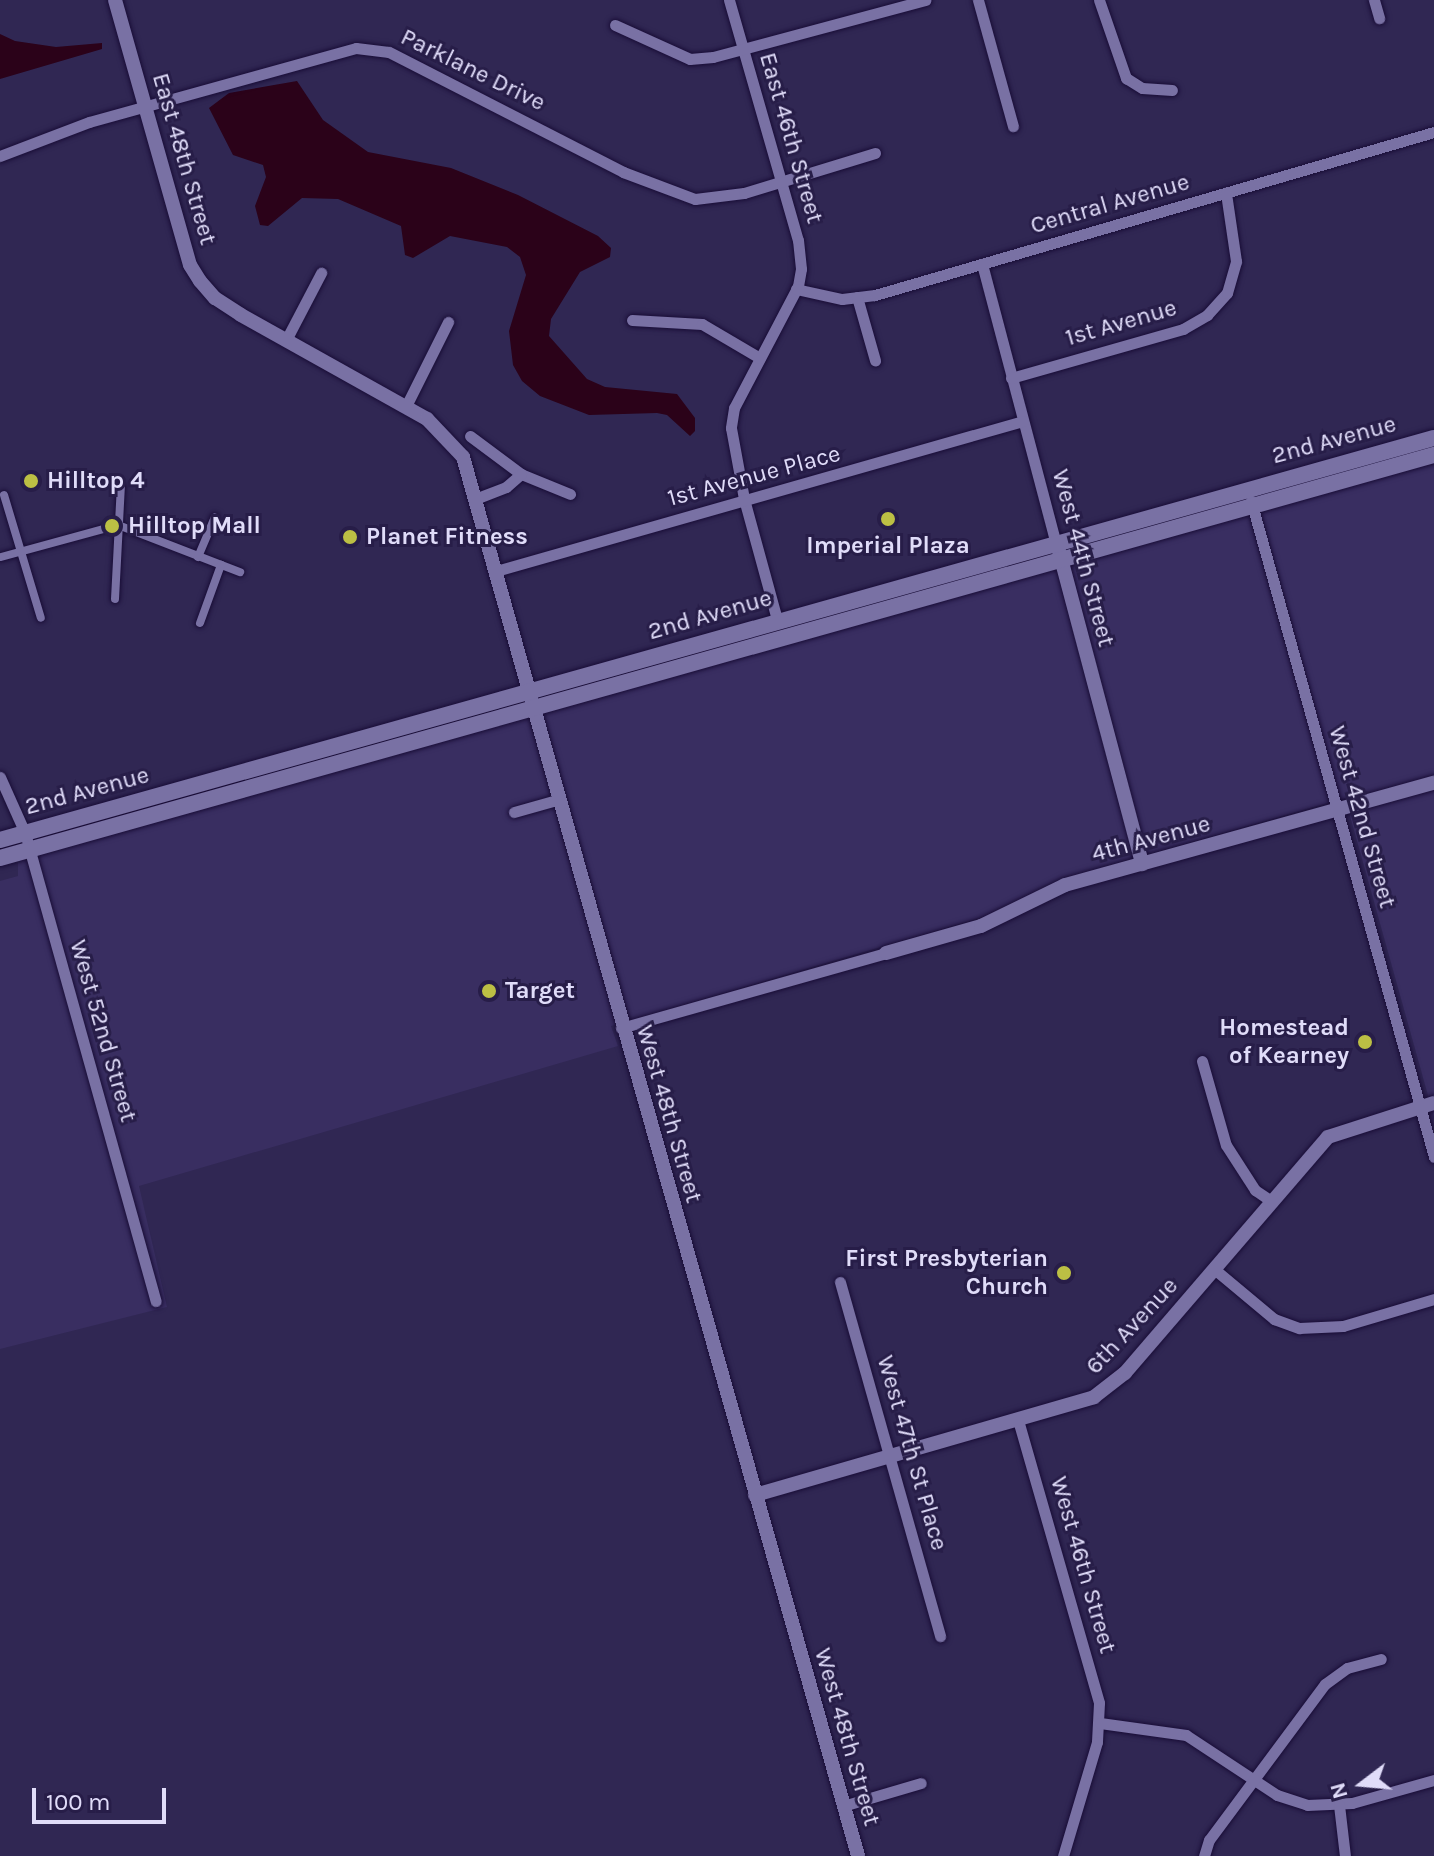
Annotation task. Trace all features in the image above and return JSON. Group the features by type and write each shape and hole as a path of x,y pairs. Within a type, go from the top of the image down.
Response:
{"main road":[{"name":"2nd Avenue","path":"0,858 27,841 1059,552 1250,497 1434,438"},
{"name":"2nd Avenue","path":"1250,497 1434,455"},
{"name":"2nd Avenue","path":"532,700 777,620 1059,552"},
{"name":"2nd Avenue","path":"0,840 27,841"}],"street":[{"name":"East 48th Street","path":"115,0 190,265 215,298 406,406"},
{"name":"East 46th Street","path":"729,0 798,240 801,269 796,289"},
{"path":"615,25 690,59 744,51 926,0"},
{"path":"978,0 1013,126"},
{"path":"1099,0 1126,78 1151,90 1172,90"},
{"path":"1374,0 1379,18"},
{"name":"Parklane Drive","path":"0,156 147,106 356,48 372,48 504,107 669,193 711,200 875,153"},
{"name":"Central Avenue","path":"796,289 828,297 857,297 982,264 1434,132"},
{"name":"1st Avenue","path":"1011,378 1183,329 1207,315 1227,293 1236,261 1226,193"},
{"name":"West 44th Street","path":"982,264 1142,864"},
{"path":"286,340 321,273"},
{"path":"777,620 744,499 731,428 734,408 796,289"},
{"path":"857,297 875,360"},
{"path":"632,320 702,324 760,358"},
{"path":"406,406 448,322"},
{"name":"West 48th Street","path":"406,406 449,437 463,457 621,1028 858,1856"},
{"name":"1st Avenue Place","path":"496,571 744,499 818,483 1023,421"},
{"path":"470,436 521,474 570,494"},
{"path":"475,499 506,487 521,474"},
{"path":"115,599 121,486"},
{"path":"4,495 41,618"},
{"name":"West 42nd Street","path":"1250,497 1337,809 1427,1104 1434,1157"},
{"path":"198,557 215,517"},
{"path":"1,557 118,525 240,572"},
{"path":"200,623 221,565"},
{"name":"West 52nd Street","path":"0,777 27,841 156,1301"},
{"name":"4th Avenue","path":"886,953 981,926 1065,885 1434,783"},
{"path":"514,812 560,799"},
{"path":"621,1028 886,953"},
{"path":"1202,1061 1226,1145 1255,1190 1270,1200"},
{"name":"6th Avenue","path":"755,1495 1094,1397 1110,1387 1328,1137 1427,1104"},
{"path":"1213,1268 1274,1319 1299,1328 1343,1326 1434,1299"},
{"name":"West 47th St Place","path":"840,1282 940,1636"},
{"name":"West 46th Street","path":"1018,1420 1096,1686 1100,1723"},
{"path":"1204,1856 1209,1840 1325,1684 1347,1668 1381,1659"},
{"path":"1063,1856 1100,1723 1186,1735 1290,1801 1339,1805 1434,1780"},
{"path":"843,1806 921,1783"},
{"path":"1339,1805 1345,1856"}],"shaded area":[{"path":"0,34 15,41 56,47 102,43 102,49 0,79"},
{"path":"297,81 323,120 368,152 451,168 518,195 598,236 611,248 610,257 580,272 551,319 549,336 587,379 605,387 677,394 695,418 695,431 690,436 667,415 657,413 589,415 540,396 522,381 513,365 509,331 526,275 520,257 507,247 450,236 413,258 405,255 401,226 338,199 302,198 268,226 260,225 255,206 266,177 263,165 233,155 209,108 229,93"},
{"path":"1434,459 1434,1117 1345,798 1063,879 993,914 611,1026 618,1046 139,1186 167,1307 0,1349 0,881 18,876 18,860"}],"place":[{"name":"Hilltop 4","path":"31,481"},
{"name":"Imperial Plaza","path":"888,519"},
{"name":"Hilltop Mall","path":"112,526"},
{"name":"Planet Fitness","path":"350,537"},
{"name":"Target","path":"489,991"},
{"name":"Homestead of Kearney","path":"1365,1042"},
{"name":"First Presbyterian Church","path":"1064,1273"}]}
